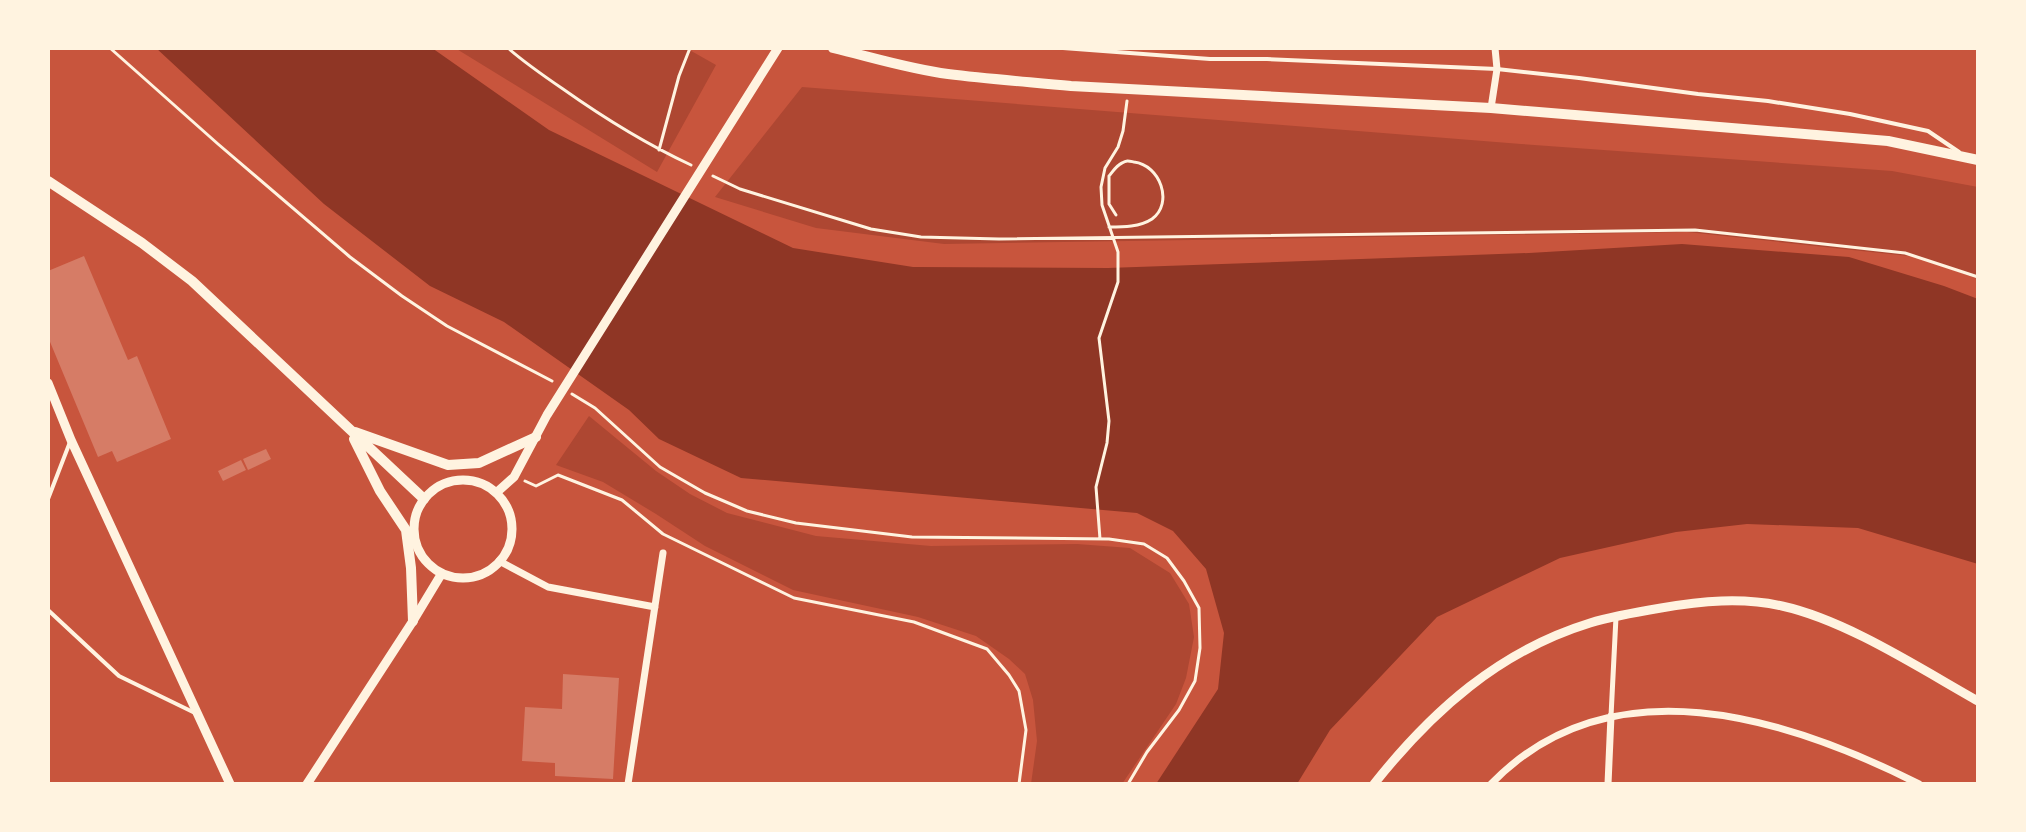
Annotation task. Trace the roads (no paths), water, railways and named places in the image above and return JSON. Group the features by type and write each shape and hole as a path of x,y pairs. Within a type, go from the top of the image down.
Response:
{"main road":[{"path":"833,48 946,74 1071,86 1491,108 1888,141 1973,158"},
{"path":"48,181 142,243 192,281 424,499"},
{"path":"349,430 448,465 479,463 536,437"},
{"path":"349,430 380,491 406,530 413,621"}],"street":[{"path":"496,493 514,477 547,415 778,48"},
{"path":"1491,108 1497,69 1495,48"},
{"path":"48,383 71,440 230,784"},
{"path":"450,481 481,483 496,493 510,517 512,533 508,548 499,561 487,571 472,577 442,573 430,565 415,540 417,511 424,499 435,488 450,481"},
{"path":"628,784 663,553"},
{"path":"499,561 548,587 655,607"},
{"path":"307,784 442,573"},
{"path":"1374,784 1416,734 1463,690 1505,662 1562,633 1590,623 1691,603 1734,600 1806,612 1856,634 1978,701"},
{"path":"1608,784 1616,617"},
{"path":"1491,784 1534,748 1576,727 1611,716 1671,710 1721,714 1809,738 1867,759 1907,781 1919,784"}],"lane":[{"path":"1063,48 1210,59 1295,59 1497,69 1579,78 1850,114 1928,131 1973,158"},
{"path":"48,499 71,440"},
{"path":"48,610 119,676 196,713"}]}
